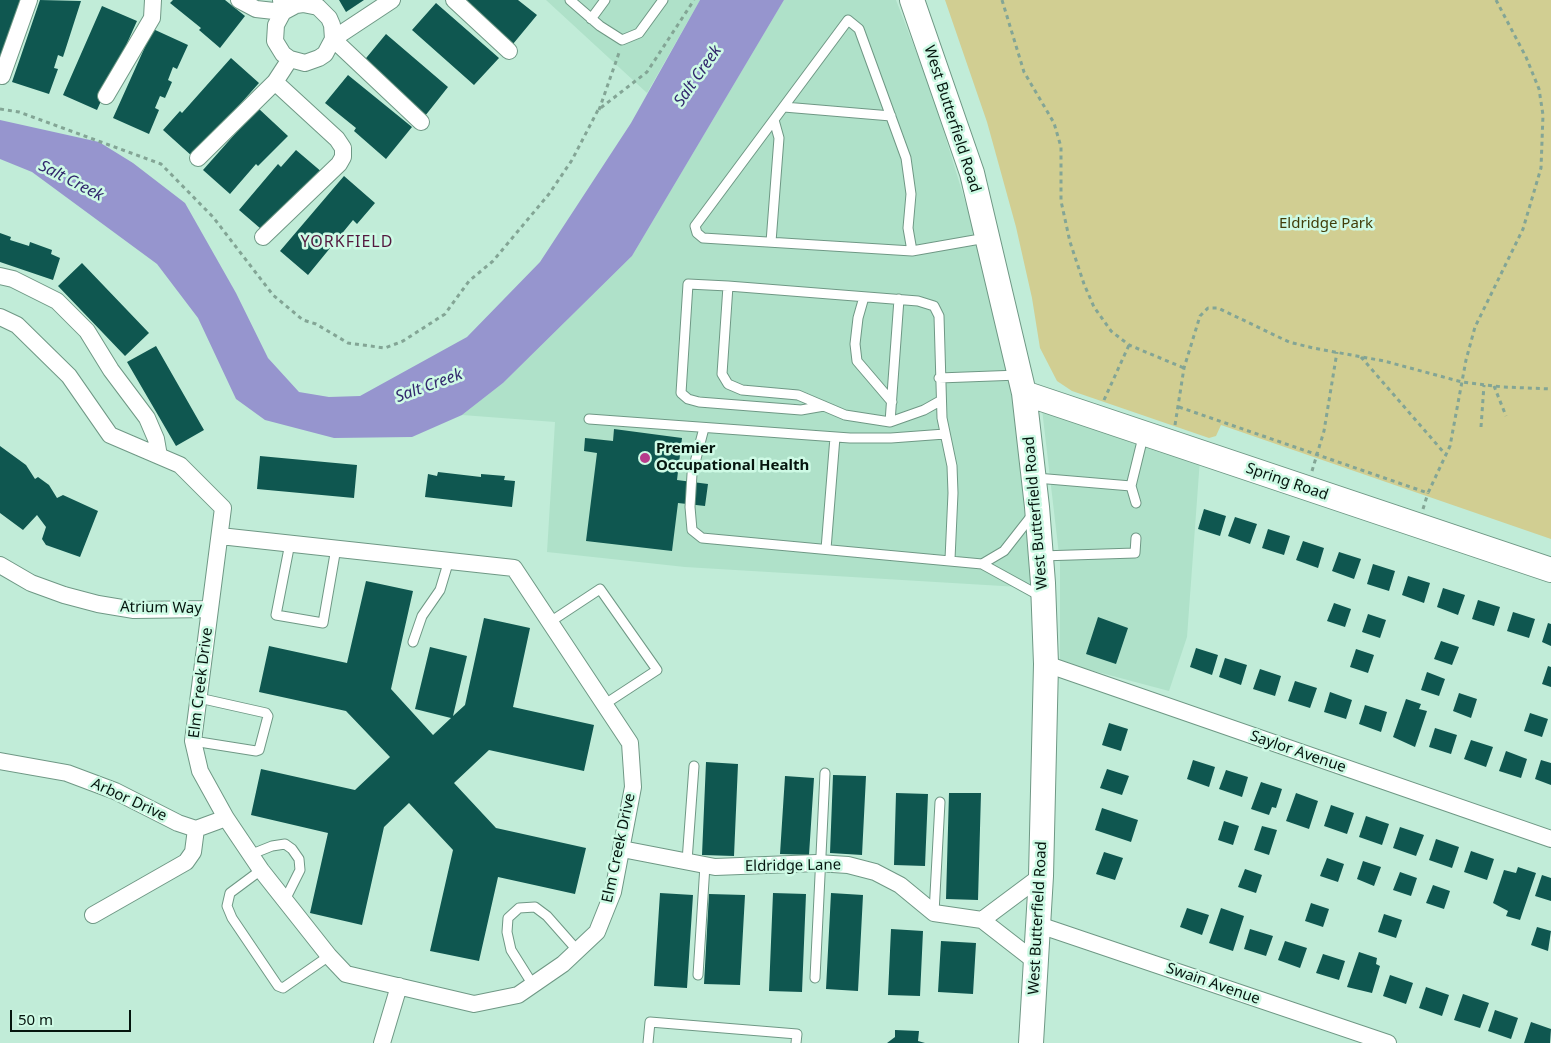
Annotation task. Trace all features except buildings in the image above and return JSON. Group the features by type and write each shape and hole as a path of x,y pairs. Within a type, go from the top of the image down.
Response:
{"main road":[{"name":"West Butterfield Road","path":"912,0 972,173 1022,384 1034,478 1044,598 1046,664 1041,876 1031,1043"},
{"name":"Spring Road","path":"1022,384 1097,417 1551,570"}],"street":[{"path":"2,76 29,0"},
{"path":"106,96 152,18 153,0"},
{"path":"239,0 256,9 282,6 296,5 314,6 329,18 332,35 330,47 319,58 305,63 290,59 283,54 275,40 276,25 282,6"},
{"path":"332,35 392,0"},
{"path":"454,0 509,51"},
{"path":"332,35 421,122"},
{"path":"198,158 275,82 290,59"},
{"path":"263,237 339,164 343,157 342,148 337,139 275,82"},
{"path":"0,276 13,278 57,301 87,331 111,370 146,418 156,439 159,456"},
{"path":"0,317 17,325 69,376 110,435 180,465 223,508 220,536"},
{"name":"Elm Creek Drive","path":"220,536 514,568 630,743 632,787 622,849 612,892 597,932 533,985 518,995 474,1004 346,974 329,956 261,870 226,818 200,771 193,741 220,536"},
{"name":"Atrium Way","path":"0,565 31,582 64,595 98,604 134,610 210,609"},
{"name":"Saylor Avenue","path":"1046,664 1551,839"},
{"name":"Arbor Drive","path":"0,761 67,773 115,791 178,824 196,829"},
{"path":"93,915 186,862 193,852 196,829 226,818"},
{"name":"Eldridge Lane","path":"622,849 705,865 745,866 822,863 848,865 875,872 900,885 934,913"},
{"path":"982,920 1041,876"},
{"path":"934,913 982,920 1036,962"},
{"name":"Swain Avenue","path":"1039,925 1388,1043"},
{"path":"384,1042 399,986"}],"lane":[{"path":"570,0 591,19 622,40 639,33 663,0"},
{"path":"591,19 605,0"},
{"path":"912,251 908,228 912,194 906,158 859,30 848,20 695,226 697,233 703,238 912,251 987,238"},
{"path":"784,106 891,116"},
{"path":"771,242 779,138 774,120"},
{"path":"824,406 801,410 699,402 688,399 681,393 688,284 918,300 934,306 939,316 940,401 952,466 953,493 950,559"},
{"path":"728,286 722,374 728,384 742,390 798,395 845,415 890,422 924,410 940,401"},
{"path":"864,297 858,318 855,344 857,361 892,402"},
{"path":"890,422 900,299"},
{"path":"939,378 1022,384"},
{"path":"590,420 835,437 892,438 945,434"},
{"path":"704,428 692,474 692,530 702,538 950,559 982,564 1044,598"},
{"path":"1136,503 1130,486 1144,433"},
{"path":"826,549 835,437"},
{"path":"1034,478 1130,486"},
{"path":"982,564 1004,551 1019,534 1037,507"},
{"path":"1041,556 1135,553 1136,538"},
{"path":"290,543 276,614 323,623 336,548"},
{"path":"413,642 422,616 440,590 449,560"},
{"path":"550,622 600,589 657,670 605,704"},
{"path":"193,741 259,750 268,716 266,713 199,698"},
{"path":"687,861 694,766"},
{"path":"815,978 825,773"},
{"path":"934,913 940,802"},
{"path":"252,854 272,846 284,844 292,849 299,860 300,870 285,900"},
{"path":"698,975 705,865"},
{"path":"261,870 230,894 227,906 232,918 278,986 283,988 329,956"},
{"path":"533,985 511,950 507,932 508,918 519,908 535,907 547,916 577,950"},
{"path":"648,1043 650,1022 797,1034 796,1043"}],"path":[{"path":"598,110 646,72 694,0"},
{"path":"1002,0 1024,72 1054,122 1058,134 1061,146 1061,201 1070,242 1094,307 1111,331 1129,345 1184,368"},
{"path":"1179,407 1428,493 1450,446 1475,327 1523,229 1541,168 1543,115 1539,89 1526,57 1496,0"},
{"path":"0,109 19,112 161,164 213,217 273,294 303,320 316,324 348,343 385,348 403,341 446,314 469,280 493,261 549,194 572,160 598,110 616,65 622,40"},
{"path":"1172,442 1184,368 1200,316 1208,308 1218,308 1289,342 1462,382 1551,389"},
{"path":"1097,417 1108,386 1129,345"},
{"path":"1306,488 1324,431 1337,352"},
{"path":"1360,357 1446,455"},
{"path":"1481,427 1484,385"},
{"path":"1494,386 1506,416"}],"shaded area":[{"path":"546,0 700,0 647,93"},
{"path":"784,0 896,0 931,90 984,263 1012,392 1036,588 685,567 547,552 555,422 462,415 503,383 632,256"},
{"path":"1042,409 1200,459 1187,637 1169,691 1060,662 1060,563"}],"green space":[{"name":"Eldridge Park","path":"945,0 1551,0 1551,539 1221,425 1216,436 1209,438 1072,391 1057,381 1040,348 1032,298 1016,227 987,122"}],"water":[{"name":"Salt Creek","path":"700,0 784,0 632,256 503,383 462,415 412,437 334,438 265,420 236,399 198,318 157,264 32,172 0,159 0,120 99,142 133,163 185,203 236,293 268,358 299,392 329,397 360,396 467,337 540,262 631,123"}],"place":[{"name":"Premier Occupational Health","path":"645,458"}],"district":[{"name":"YORKFIELD","path":"347,242"}]}
